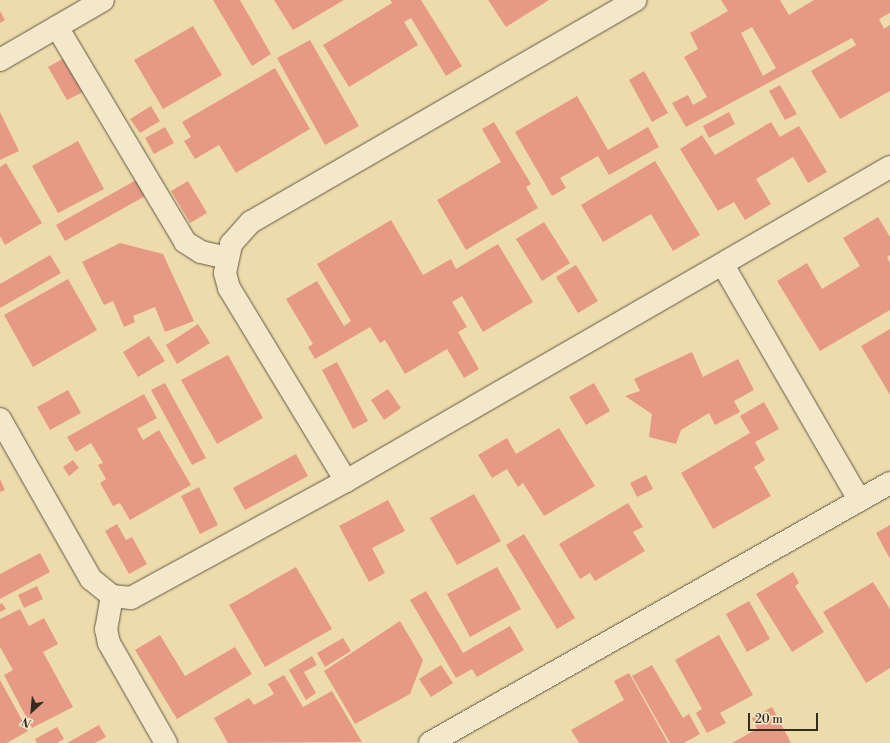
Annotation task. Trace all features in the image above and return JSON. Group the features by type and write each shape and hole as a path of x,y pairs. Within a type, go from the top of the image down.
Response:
{"street":[{"path":"0,60 103,0"},
{"path":"346,481 229,288 226,258 231,244 251,222 636,0"},
{"path":"57,27 185,242 201,252 226,258"},
{"path":"0,419 91,579 112,596 141,595 346,481 723,265 890,167"},
{"path":"723,265 859,500"},
{"path":"430,743 890,483"},
{"path":"112,596 106,629 109,643 166,743"}],"building":[{"path":"213,0 240,0 271,54 252,66"},
{"path":"274,0 344,0 293,30"},
{"path":"390,0 421,0 462,66 446,76 411,18 404,22 418,45 349,87 323,45 392,3"},
{"path":"488,0 549,0 506,27"},
{"path":"721,0 780,0 789,15 814,0 890,0 890,13 879,19 884,29 890,25 890,91 840,119 811,71 856,45 852,38 686,127 672,103 688,95 693,105 707,97 684,57 698,49 690,33 728,11","holes":["752,27 776,68 763,76 741,33"]},
{"path":"0,11 5,20 0,23"},
{"path":"193,26 222,75 163,109 134,60"},
{"path":"310,40 359,126 325,145 277,58"},
{"path":"68,56 87,90 67,100 48,67"},
{"path":"275,68 310,129 236,173 219,145 195,159 184,141 191,137 182,122"},
{"path":"644,71 668,113 652,122 629,80"},
{"path":"780,85 797,114 785,120 769,91"},
{"path":"577,96 608,150 648,127 659,147 609,175 598,156 560,178 566,188 552,196 515,132"},
{"path":"151,106 160,121 140,133 130,119"},
{"path":"0,112 19,151 0,160"},
{"path":"729,112 735,124 709,138 703,126"},
{"path":"494,122 531,184 526,187 538,208 466,250 437,200 501,162 482,129"},
{"path":"771,122 780,137 799,126 827,172 808,183 793,157 756,179 771,204 745,220 734,202 718,211 680,149 702,135 715,155"},
{"path":"165,127 174,143 154,154 145,138"},
{"path":"78,141 104,189 58,213 32,166"},
{"path":"655,161 700,235 673,251 651,214 603,242 581,205"},
{"path":"6,163 42,223 5,245 0,236 0,167"},
{"path":"138,179 147,195 65,241 56,225"},
{"path":"188,181 207,213 190,223 171,191"},
{"path":"878,217 890,237 890,255 887,257 890,263 890,310 820,351 777,281 807,263 822,289 860,266 843,238"},
{"path":"391,220 423,275 451,259 456,269 498,244 533,302 483,332 462,296 452,302 467,327 458,332 479,369 464,378 447,349 405,374 385,340 380,343 370,327 315,359 308,347 313,344 286,299 317,281 344,326 351,321 317,264"},
{"path":"544,222 570,263 542,281 516,239"},
{"path":"120,243 163,254 194,321 165,332 155,307 133,316 135,322 124,327 113,301 104,305 82,262"},
{"path":"50,255 61,273 0,308 0,284"},
{"path":"576,265 598,301 578,313 556,277"},
{"path":"68,279 97,330 33,367 4,315"},
{"path":"198,324 210,343 177,364 166,345"},
{"path":"890,329 890,395 861,346"},
{"path":"149,336 165,361 138,377 123,352"},
{"path":"692,352 703,377 738,359 754,390 734,401 740,412 715,425 709,413 681,430 676,444 649,437 652,414 625,396 640,391 634,379"},
{"path":"228,355 263,418 217,444 181,380"},
{"path":"337,362 368,421 353,429 322,370"},
{"path":"165,383 206,458 192,465 151,390"},
{"path":"594,383 610,411 586,425 569,397"},
{"path":"388,389 401,408 384,420 371,400"},
{"path":"68,390 81,413 50,430 37,407"},
{"path":"144,394 157,418 137,429 143,440 159,430 191,485 130,520 120,503 113,506 100,483 106,479 98,465 103,463 91,443 76,452 67,437"},
{"path":"764,402 779,429 755,442 765,460 754,467 771,496 713,529 681,473 750,433 740,416"},
{"path":"559,428 595,486 544,516 523,483 518,487 507,469 492,478 478,455 507,438 516,454"},
{"path":"296,454 308,476 245,510 233,488"},
{"path":"73,460 79,468 69,476 63,467"},
{"path":"646,475 653,489 637,497 630,483"},
{"path":"0,479 5,490 0,492"},
{"path":"199,487 218,525 200,534 181,496"},
{"path":"474,494 501,541 457,565 430,518"},
{"path":"388,500 405,531 372,548 385,573 369,582 339,526"},
{"path":"628,503 643,527 633,532 645,551 595,581 590,573 580,579 559,544"},
{"path":"117,524 126,540 132,537 147,564 129,574 105,531"},
{"path":"890,525 890,559 876,533"},
{"path":"524,534 575,618 557,629 506,545"},
{"path":"40,553 50,572 0,599 0,574"},
{"path":"296,567 332,629 265,667 229,605"},
{"path":"497,567 521,609 470,637 447,594"},
{"path":"793,572 799,583 795,586 824,632 792,652 756,594"},
{"path":"873,582 890,609 890,668 866,683 823,612"},
{"path":"37,586 43,599 24,608 18,595"},
{"path":"426,591 463,653 510,626 524,650 477,677 472,669 456,678 410,600"},
{"path":"749,601 770,639 747,652 726,614"},
{"path":"2,603 6,609 0,612 0,604"},
{"path":"20,609 29,626 44,618 58,644 43,652 73,707 32,728 4,675 13,670 0,647 0,619"},
{"path":"400,621 423,660 410,694 355,724 324,671"},
{"path":"160,635 185,676 235,647 252,674 177,719 135,650"},
{"path":"719,635 753,695 720,713 726,723 707,733 696,713 702,709 675,660"},
{"path":"343,638 351,651 325,667 317,653"},
{"path":"312,656 317,665 304,672 316,693 306,700 289,670"},
{"path":"441,665 453,683 431,697 419,679"},
{"path":"652,665 683,718 689,714 700,734 684,743 670,743 632,676"},
{"path":"629,673 668,743 579,743 571,730 624,700 614,681"},
{"path":"284,675 303,707 332,691 362,742 228,743 214,718 249,698 254,705 274,694 268,684"},
{"path":"0,680 28,731 7,743 0,743"},
{"path":"772,707 791,743 732,743 757,729 752,718"},
{"path":"99,725 106,737 95,743 67,743"},
{"path":"57,727 64,739 57,743 37,743 35,739"}]}
